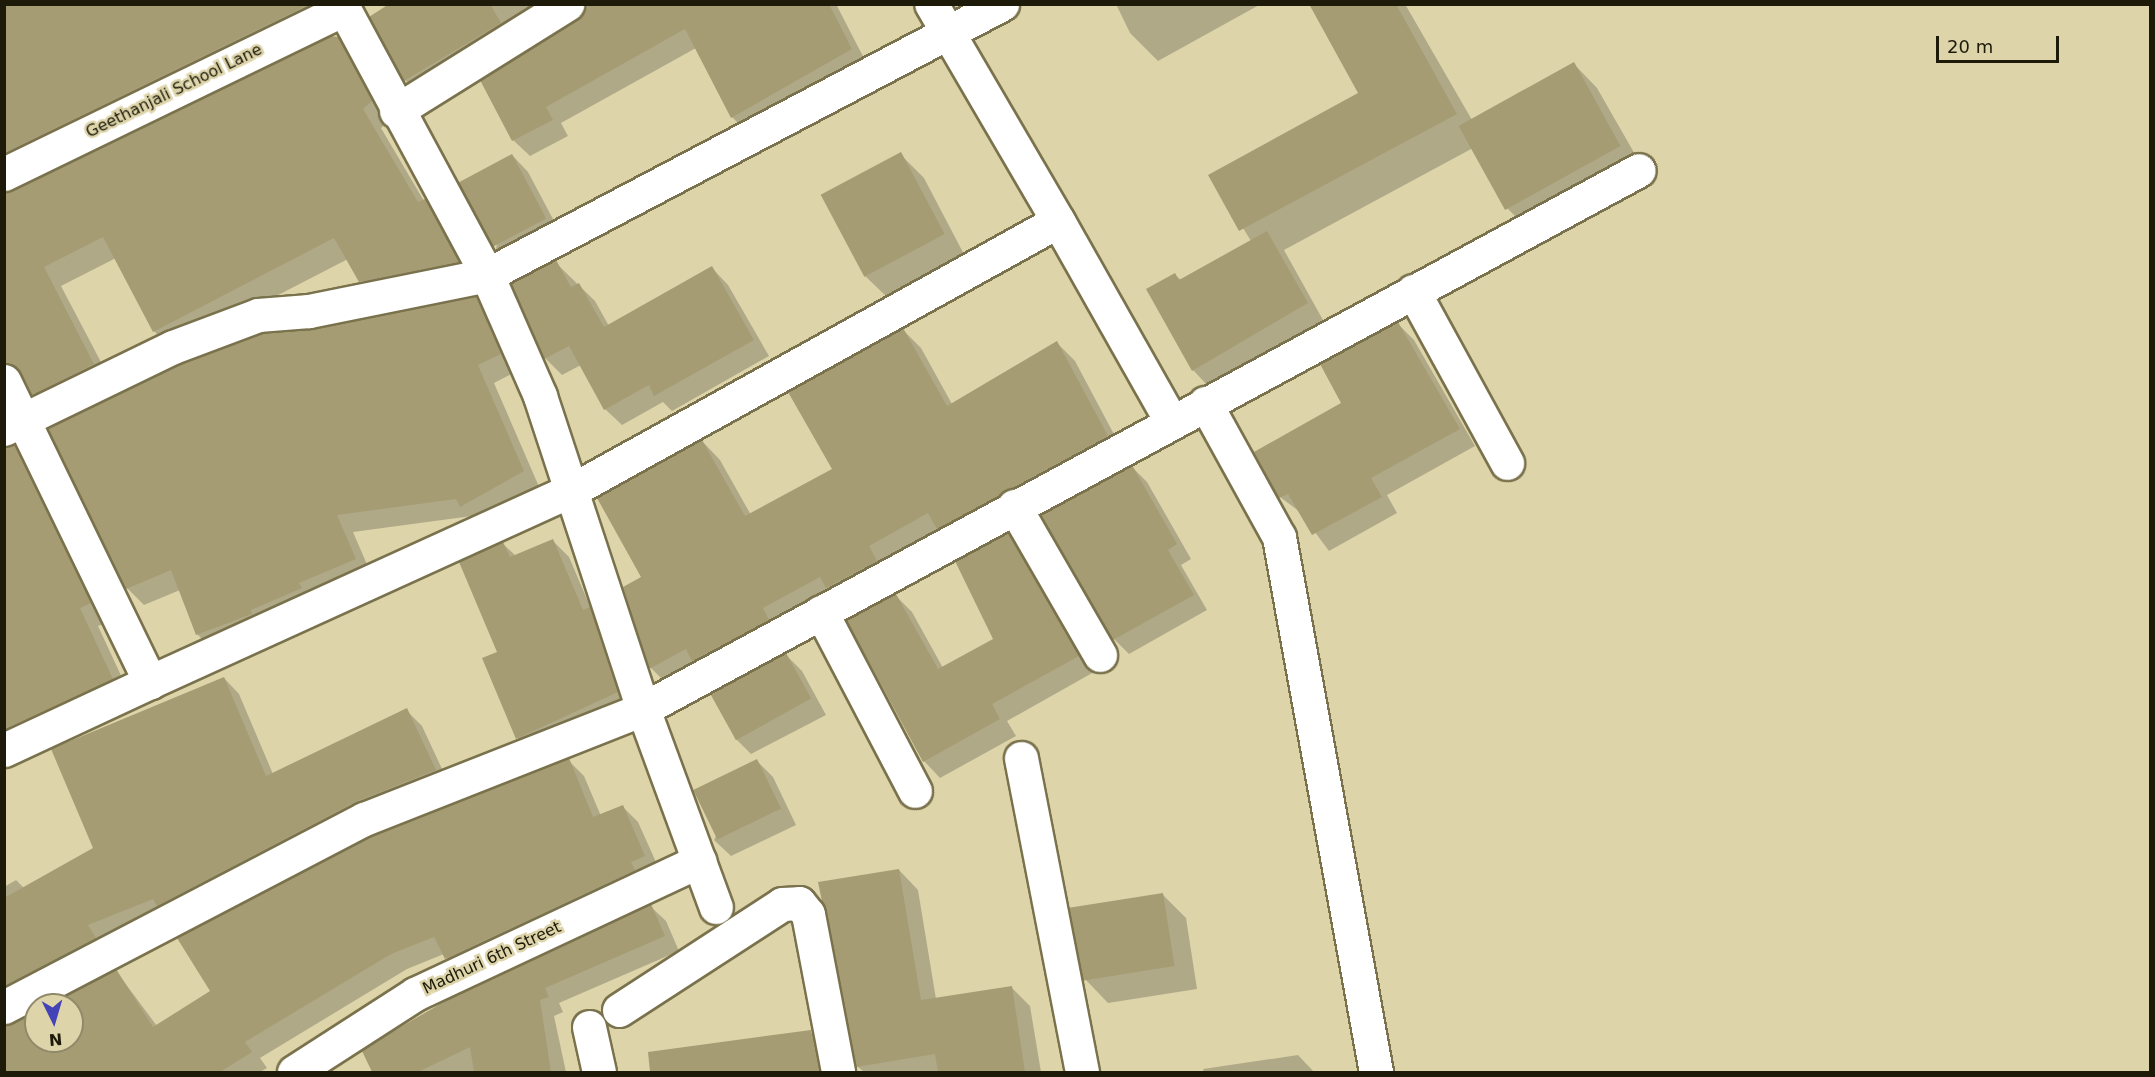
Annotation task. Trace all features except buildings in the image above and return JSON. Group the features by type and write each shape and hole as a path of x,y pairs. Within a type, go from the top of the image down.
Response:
{"street":[{"path":"567,4 396,111 487,275 574,489 643,709 716,907"},
{"path":"931,4 946,36 1058,221 1171,421"},
{"path":"13,424 173,347 258,315 309,311 487,275 946,36 1002,4"},
{"name":"Geethanjali School Lane","path":"4,174 344,9 396,111"},
{"path":"4,1006 364,819 643,709 1171,421 1639,170"},
{"path":"4,750 574,489 1058,221"},
{"path":"1413,291 1507,463"},
{"path":"4,381 13,424 150,682"},
{"path":"1205,403 1279,537 1376,1072"},
{"path":"1014,506 1100,655"},
{"path":"821,612 915,791"},
{"path":"1021,758 1082,1072"},
{"name":"Madhuri 6th Street","path":"294,1072 415,994 699,861"},
{"path":"619,1010 782,904 799,903 808,914 837,1072"},
{"path":"589,1027 599,1072"}]}
